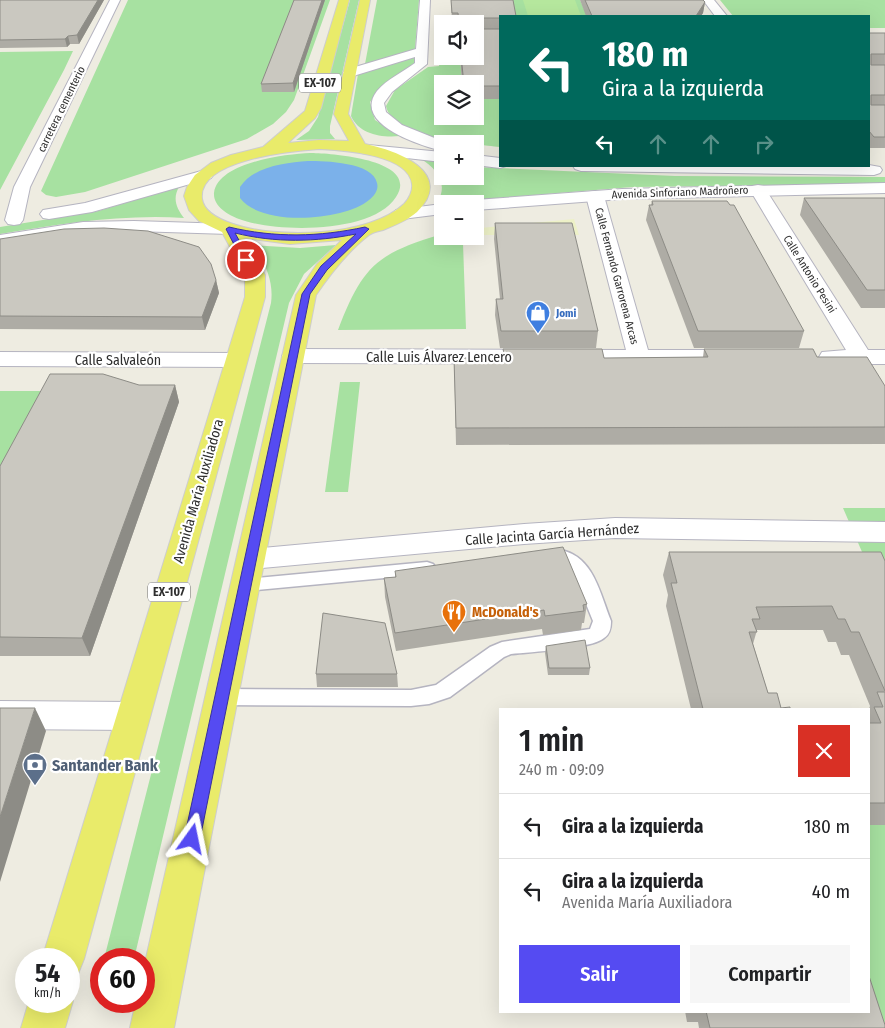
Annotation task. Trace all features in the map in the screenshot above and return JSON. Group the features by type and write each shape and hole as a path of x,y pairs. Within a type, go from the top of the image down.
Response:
{"main road":[{"name":"EX-107","path":"270,150 312,113 344,0"},
{"name":"EX-107","path":"364,149 341,114 365,0"},
{"name":"EX-107","path":"320,145 364,149 394,158 412,169 418,175 421,182 418,198 402,214 389,221 336,236 295,239 255,236 229,229 210,220 195,206 194,190 205,175 226,163 270,150 320,145"},
{"name":"Avenida María Auxiliadora","path":"66,948 255,296 255,275 229,229"},
{"name":"EX-107","path":"152,1028 306,294 324,268 365,229"},
{"path":"43,1028 47,1013"}],"street":[{"name":"carretera cementerio","path":"7,221 115,0"},
{"path":"424,0 428,35 421,51 421,64 383,92 377,105 379,113 390,124 408,134 434,143"},
{"path":"708,0 720,15"},
{"path":"350,74 421,51"},
{"path":"364,149 434,156"},
{"path":"484,159 497,163"},
{"path":"484,161 497,163"},
{"name":"Avenida Sinforiano Madroñero","path":"712,167 885,170"},
{"path":"7,221 86,208 205,175"},
{"name":"Avenida Sinforiano Madroñero","path":"484,204 595,196 758,190 885,188"},
{"name":"Calle Antonio Pesini","path":"758,190 861,357"},
{"name":"Calle Fernando Garrorena Arcas","path":"595,196 639,357"},
{"path":"402,214 434,210"},
{"path":"0,241 83,227 134,226 229,229"},
{"name":"Calle Luis Álvarez Lencero","path":"294,356 764,357"},
{"path":"813,357 885,357"},
{"name":"Calle Salvaleón","path":"0,359 236,360"},
{"name":"Calle Jacinta García Hernández","path":"248,572 524,534 615,528 885,532"},
{"path":"0,715 133,716"}],"lane":[{"path":"222,697 411,698 430,696 454,684 497,652 509,647 587,638 596,634 602,628 602,621 581,569 576,563 565,556 530,558"},
{"path":"248,572 444,566"}],"green space":[{"path":"128,0 330,0 294,100 286,112 273,124 247,139 85,192 56,197 46,195 41,191"},
{"path":"350,0 359,0 330,126 330,133 335,139 296,140 309,131 318,117"},
{"path":"377,0 419,0 415,50 367,65 365,64"},
{"path":"505,0 580,0 587,15 512,15"},
{"path":"523,0 575,0 581,15 528,15"},
{"path":"720,0 885,0 885,28 870,28 870,15 732,15"},
{"path":"73,51 64,70 0,190 0,52"},
{"path":"414,58 415,64 378,92 370,102 375,120 400,136 371,134 359,127 351,116 358,74"},
{"path":"461,65 461,75 434,75 434,125 484,125 484,99 499,99 499,147 484,145 484,135 434,136 418,132 392,117 386,106 395,90 428,67"},
{"path":"310,153 352,157 385,166 396,174 400,184 396,197 384,209 367,218 346,224 298,228 255,224 239,219 226,212 214,198 218,182 227,174 240,167 285,155"},
{"path":"421,159 434,161 434,170"},
{"path":"484,167 675,176 885,177 885,184 632,187 484,199 484,195 440,195 441,185 484,185"},
{"path":"179,187 176,204 184,218 138,217 69,223 0,234 0,227 98,211"},
{"path":"434,237 434,245 463,245 466,329 338,330 355,292 374,266 385,257 417,242"},
{"path":"252,245 300,248 336,245 304,274 289,303 137,948 107,948 271,303 270,279 261,258"},
{"path":"340,382 360,382 348,492 325,492"},
{"path":"0,391 56,391 0,497"},
{"path":"843,508 885,508 885,605"},
{"path":"870,825 885,825 885,1028 870,1012"}],"sand":[{"path":"574,219 579,235 484,235 484,228"}],"water":[{"path":"308,161 336,162 358,167 374,176 377,190 371,198 357,207 341,213 303,218 266,214 251,207 240,198 240,187 253,174 271,167"}],"building":[{"path":"0,0 98,0 77,35 68,36 65,39 0,40"},
{"path":"294,0 322,0 293,83 261,84"},
{"path":"451,0 513,0 516,15 499,15 499,18 484,18 484,15 458,15 458,13 452,13"},
{"path":"585,0 703,0 705,2 697,15 592,15"},
{"path":"484,29 499,29 499,86 484,86 484,75 463,75 462,65 484,65"},
{"path":"870,33 885,33 885,54 871,54 871,65 885,65 885,95 871,95 871,105 885,105 885,137 874,137 870,132"},
{"path":"804,198 885,198 885,290 867,290"},
{"path":"652,201 727,201 730,205 734,205 804,331 698,331 649,205 653,205"},
{"path":"495,223 572,223 598,331 501,331 496,299 503,299"},
{"path":"104,228 148,231 199,247 211,264 216,280 202,317 0,316 0,239 64,229"},
{"path":"503,349 602,349 604,358 708,357 704,349 813,349 817,357 867,357 885,386 885,427 456,428 454,358 505,358"},
{"path":"50,374 103,374 139,385 175,385 82,638 0,637 0,466"},
{"path":"563,547 587,604 583,605 584,611 545,616 544,610 395,633 384,578 396,577 395,571"},
{"path":"669,552 881,552 885,561 885,691 859,632 851,632 845,619 838,619 832,606 756,607 760,619 752,619 757,632 749,632 768,693 777,693 781,708 703,708 671,583 677,583"},
{"path":"323,613 385,623 397,674 316,674"},
{"path":"585,640 590,668 549,668 546,646"},
{"path":"877,692 885,692 885,803 870,803 870,723 881,723 874,707 883,707"},
{"path":"0,708 35,708 0,817"},
{"path":"870,979 885,1025 885,1028 710,1028 706,1013 870,1013"}],"place":[{"name":"Jomi","path":"538,334"},
{"name":"McDonald's","path":"454,633"},
{"name":"Santander Bank","path":"35,786"}],"route":[{"path":"192,839 306,294 324,268 365,229 336,236 295,239 255,236 229,229 246,260"}]}
